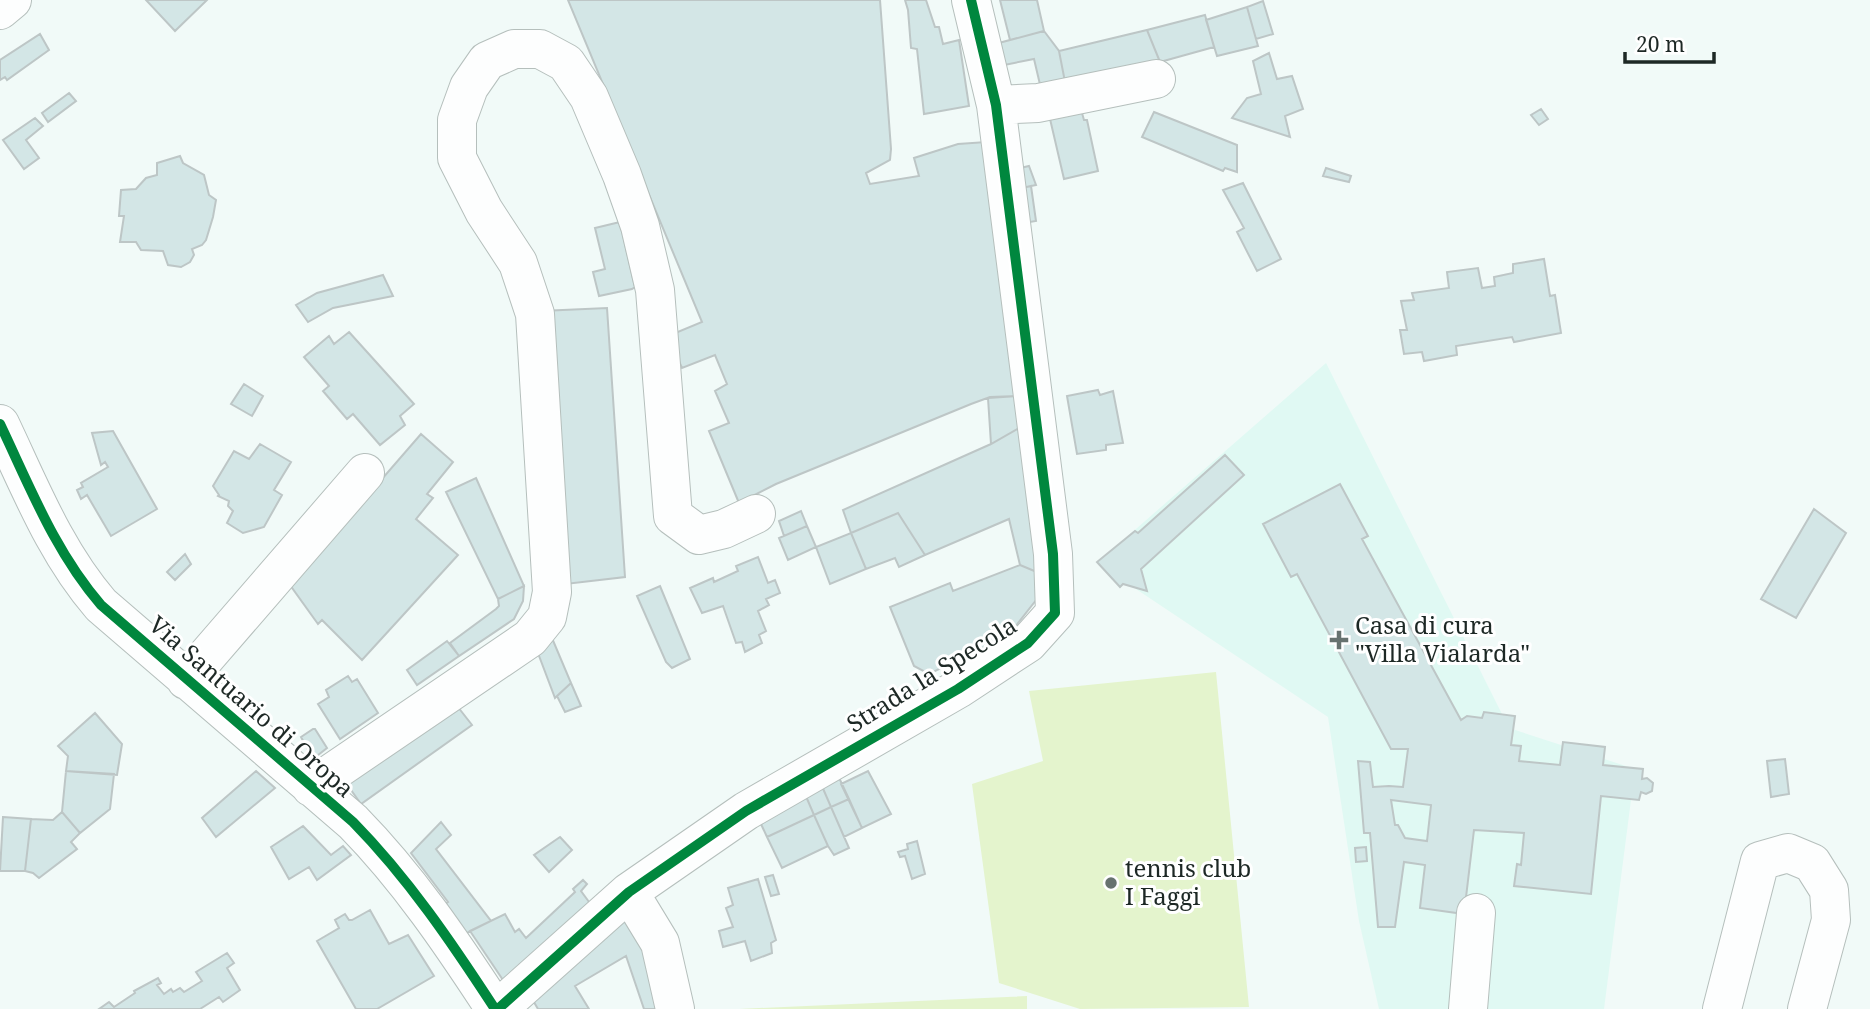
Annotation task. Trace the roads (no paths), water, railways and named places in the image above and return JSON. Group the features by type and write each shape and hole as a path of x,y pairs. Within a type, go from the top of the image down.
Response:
{"street":[{"path":"0,10 12,0"},
{"name":"Strada la Specola","path":"496,1009 629,892 746,811 958,689 1018,650 1028,643 1055,613 1053,554 996,106 971,0"},
{"path":"311,787 530,638 547,617 552,592 535,314 519,263 484,211 457,158 457,120 469,87 487,61 514,49 540,49 566,63 589,97 622,174 640,226 655,290 673,516 699,535 724,529 756,514"},
{"path":"996,106 1038,103 1156,79"},
{"name":"Via Santuario di Oropa","path":"0,424 59,549 79,580 100,605 353,822 404,878 496,1009"},
{"path":"186,680 365,472"},
{"path":"1723,1009 1760,860 1788,853 1812,863 1829,890 1830,920 1807,1009"},
{"path":"629,892 660,943 675,1009"},
{"path":"1468,1009 1476,913"}],"place":[{"name":"Casa di cura \"Villa Vialarda\"","path":"1339,640"},
{"name":"tennis club I Faggi","path":"1111,883"}]}
